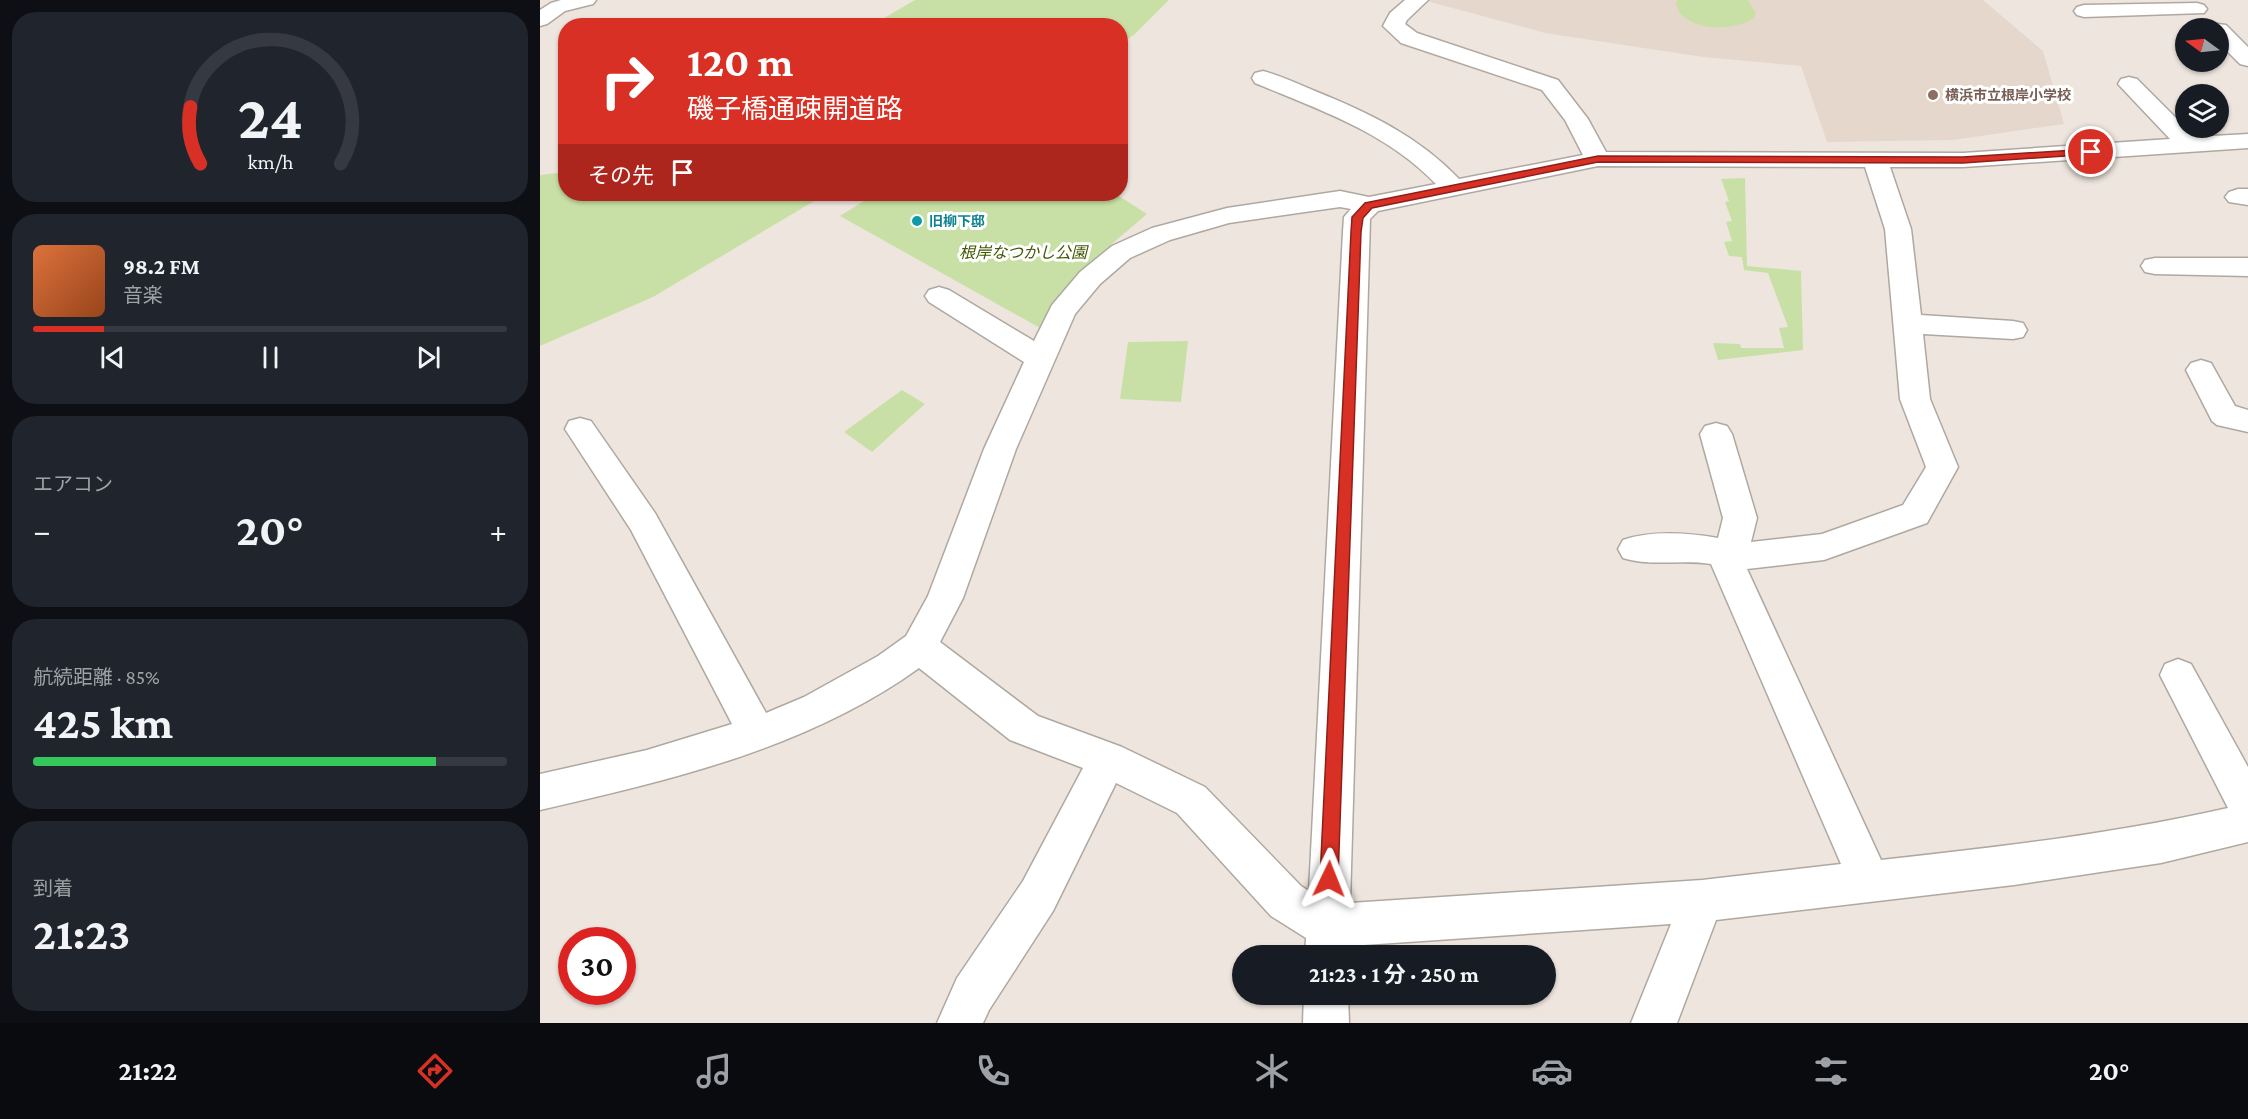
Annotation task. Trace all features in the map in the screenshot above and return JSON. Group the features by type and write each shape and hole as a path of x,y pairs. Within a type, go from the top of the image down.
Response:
{"street":[{"path":"540,20 549,8 586,0"},
{"path":"1418,0 1397,17 1394,26 1408,38 1541,78 1550,85 1576,119 1598,159"},
{"path":"2084,11 2192,5 2206,18"},
{"path":"2229,40 2248,58"},
{"path":"1263,78 1352,116 1396,139 1426,161 1454,188"},
{"path":"2129,84 2189,145"},
{"path":"540,792 647,768 757,734 817,709 891,667 919,647 945,598 1000,449 1062,311 1090,278 1121,252 1161,234 1227,216 1340,199 1369,205 1598,159 1963,160 2248,141"},
{"path":"1635,549 1692,547 1744,556 1824,547 1915,514 1942,467 1915,399 1898,229 1875,159"},
{"path":"1327,941 1356,232 1358,217 1369,205"},
{"path":"2155,266 2248,267"},
{"path":"939,296 1041,358"},
{"path":"1908,324 2013,330"},
{"path":"2201,370 2223,413 2228,417 2248,421"},
{"path":"580,429 643,522 757,734"},
{"path":"1716,434 1740,518 1729,553 1728,565 1869,880"},
{"path":"919,647 1024,728 1108,760 1191,800 1327,941"},
{"path":"2178,675 2248,806"},
{"path":"960,1023 973,994 1038,896 1108,760"},
{"path":"1327,941 2014,865 2149,845 2248,823"},
{"path":"1654,1023 1702,901"},
{"path":"1326,1005 1326,1023"}],"shaded area":[{"name":"横浜市立根岸小学校","path":"1423,0 1983,0 2043,51 2064,124 1953,140 1827,142 1801,66 1703,57 1545,33"}],"green space":[{"path":"915,0 1169,0 1128,38 1128,18 884,18"},
{"path":"1678,0 1748,0 1756,13 1753,19 1744,23 1734,26 1710,27 1689,20 1676,4"},
{"path":"558,173 558,201 814,201 653,297 540,346 540,175"},
{"path":"1745,178 1747,266 1801,271 1803,350 1718,360 1713,343 1740,344 1741,348 1784,348 1779,328 1788,327 1768,273 1744,270 1742,257 1729,256 1724,242 1732,241 1726,222 1732,221 1725,202 1729,201 1721,179"},
{"name":"根岸なつかし公園","path":"864,201 1127,201 1147,214 1087,265 1040,328 840,216"},
{"path":"1188,341 1181,402 1120,399 1128,342"},
{"path":"902,390 925,404 872,452 844,432"}],"place":[{"name":"横浜市立根岸小学校","path":"1933,95"},
{"name":"旧柳下邸","path":"917,221"}],"route":[{"path":"1329,879 1356,232 1358,217 1369,205 1598,159 1963,160 2091,152"}]}
